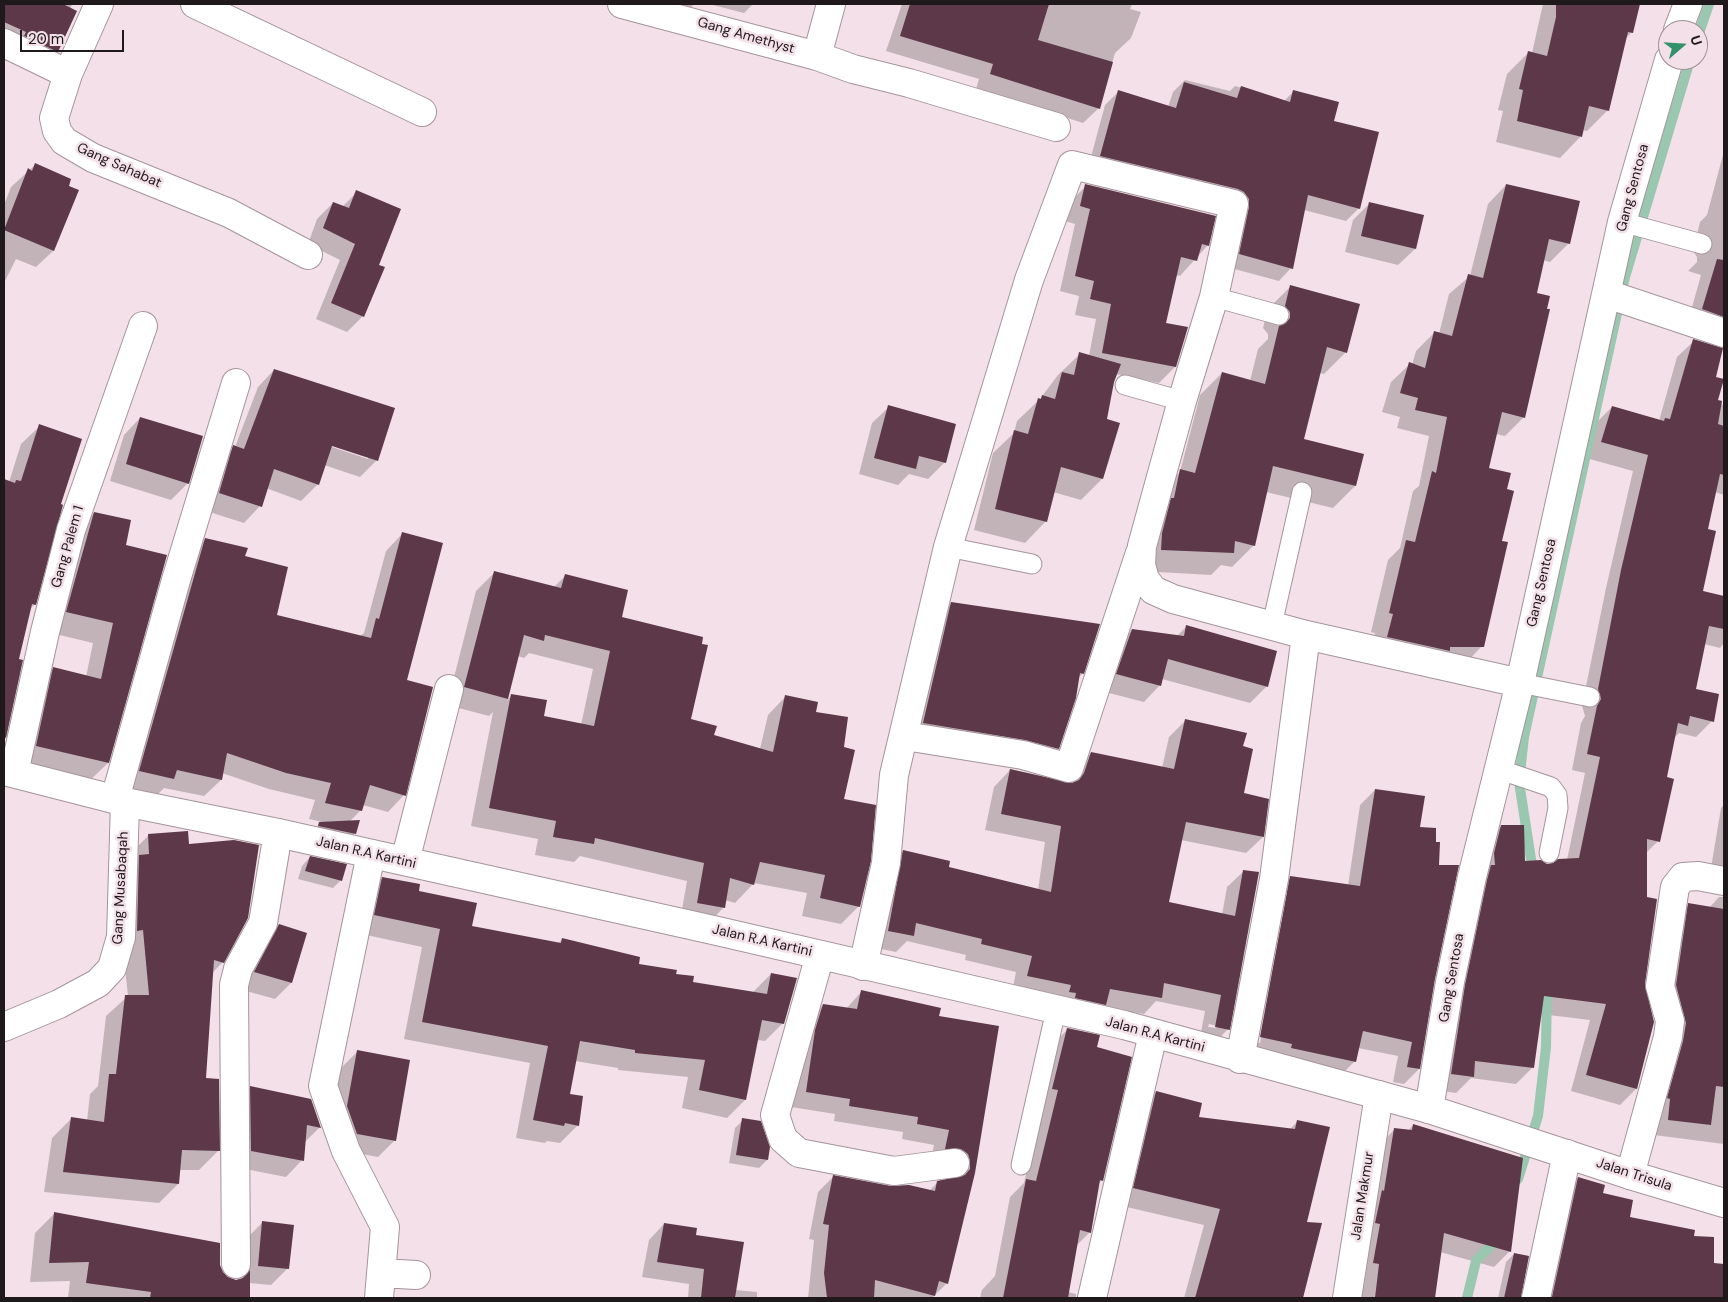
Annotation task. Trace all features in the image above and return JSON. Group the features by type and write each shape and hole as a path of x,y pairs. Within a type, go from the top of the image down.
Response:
{"street":[{"name":"Gang Sahabat","path":"99,4 68,74 54,118 57,131 64,141 93,158 229,214 308,255"},
{"path":"195,4 422,112"},
{"name":"Gang Amethyst","path":"622,4 817,56 853,69 909,83 1056,128"},
{"path":"817,56 831,4"},
{"path":"1682,20 1688,4"},
{"path":"4,43 68,74"},
{"name":"Gang Sentosa","path":"1429,1109 1450,982 1498,769 1617,297 1622,222 1666,70"},
{"path":"863,966 886,863 891,826 894,775 905,736 908,708 948,547 1029,280 1072,165 1234,204 1214,297 1182,401 1142,546 1069,768 1023,755 905,736"},
{"path":"1617,297 1724,333"},
{"name":"Gang Palem 1","path":"9,772 71,530 143,326"},
{"name":"Gang Musabaqah","path":"4,1027 59,1004 98,983 112,968 120,938 120,801 176,580 236,383"},
{"path":"1142,546 1141,565 1145,579 1153,590 1173,599 1306,635 1520,682"},
{"path":"1240,1059 1274,879 1306,635"},
{"path":"405,861 449,689"},
{"name":"Jalan R.A Kartini","path":"9,772 120,801 405,861 1056,1010 1154,1034 1240,1059 1379,1095 1513,1135"},
{"path":"236,1264 234,985 238,968 263,923 278,833"},
{"path":"371,854 323,1086 346,1152 385,1227 380,1286 416,1275"},
{"path":"1630,1175 1668,1037 1670,1021 1660,986 1675,887 1683,878 1698,876 1724,881"},
{"path":"820,955 775,1115 783,1139 799,1153 894,1170 955,1163"},
{"path":"1092,1298 1154,1034"},
{"name":"Jalan Makmur","path":"1347,1298 1379,1095"},
{"name":"Jalan Trisula","path":"1513,1135 1630,1175 1724,1203"},
{"path":"1536,1298 1556,1150"}],"lane":[{"path":"1622,222 1702,244"},
{"path":"1214,297 1279,315"},
{"path":"1124,385 1182,401"},
{"path":"1272,625 1302,492"},
{"path":"948,547 1032,564"},
{"path":"1520,682 1590,697"},
{"path":"1498,769 1552,787 1557,795 1558,808 1549,853"},
{"path":"1021,1165 1056,1010"}],"building":[{"path":"4,4 63,4 77,11 58,52 24,36 26,32 4,22"},
{"path":"910,4 1049,4 1038,40 1113,62 1100,109 990,74 993,64 900,36"},
{"path":"1556,4 1640,4 1633,33 1628,32 1609,111 1589,106 1582,137 1517,121 1523,90 1519,89 1528,51 1547,56 1556,17"},
{"path":"1184,82 1237,98 1241,86 1290,102 1293,90 1339,102 1334,121 1379,132 1360,209 1308,195 1293,269 1239,254 1249,207 1249,199 1244,192 1100,156 1118,90 1176,108"},
{"path":"35,163 71,179 69,186 79,190 54,251 4,230 28,168 32,171"},
{"path":"1085,184 1216,216 1209,246 1202,244 1197,261 1181,257 1166,323 1188,327 1176,367 1102,353 1111,304 1090,299 1094,281 1075,276 1090,209 1080,206"},
{"path":"1506,184 1580,201 1570,244 1549,239 1537,293 1550,296 1547,309 1550,309 1525,418 1502,412 1489,468 1511,473 1507,489 1514,491 1502,541 1508,542 1484,647 1450,647 1450,651 1387,637 1393,614 1389,613 1406,540 1415,542 1432,471 1436,473 1447,417 1415,410 1418,398 1400,393 1409,362 1425,368 1434,331 1452,336 1468,274 1483,278"},
{"path":"356,190 401,209 379,265 385,267 364,317 331,303 355,244 323,228 333,202 349,208"},
{"path":"1369,202 1424,215 1416,249 1361,236"},
{"path":"1717,259 1724,260 1724,317 1702,309"},
{"path":"1290,285 1360,304 1347,353 1327,347 1304,439 1364,454 1356,486 1273,466 1255,546 1235,541 1234,553 1161,550 1162,533 1171,498 1174,498 1180,469 1195,473 1222,372 1265,384 1279,326 1286,323 1290,318 1290,312 1285,306"},
{"path":"1693,339 1723,348 1716,377 1724,379 1718,400 1722,401 1718,424 1724,426 1724,475 1720,474 1708,529 1716,531 1703,591 1724,596 1724,629 1709,626 1696,689 1719,694 1714,722 1690,716 1688,726 1678,723 1667,777 1674,779 1660,842 1647,839 1647,897 1657,899 1645,984 1654,1022 1637,1089 1586,1075 1606,1004 1544,996 1534,1068 1475,1061 1474,1077 1451,1074 1465,985 1487,880 1491,865 1495,865 1494,853 1501,825 1524,825 1525,861 1541,860 1547,864 1553,863 1558,859 1579,858 1600,757 1587,754 1597,706 1601,699 1598,689 1621,570 1648,455 1601,442 1612,406 1664,421 1665,418 1670,419"},
{"path":"1079,352 1121,364 1114,382 1107,419 1120,423 1103,479 1061,467 1047,522 995,509 1014,430 1028,434 1038,398 1041,399 1042,395 1055,399 1062,372 1074,375"},
{"path":"274,369 395,408 378,461 332,446 319,485 274,469 262,507 219,493 233,445 244,449"},
{"path":"888,405 956,424 946,463 919,456 916,469 874,458"},
{"path":"140,417 203,436 189,484 126,464"},
{"path":"39,424 82,439 61,504 63,505 36,605 32,604 19,659 23,660 6,738 4,737 4,479 15,483 16,480 21,481"},
{"path":"94,512 131,520 126,545 167,555 109,763 36,746 53,667 101,679 113,623 66,612"},
{"path":"402,532 443,543 407,680 433,687 406,796 370,785 362,811 325,803 331,783 286,773 227,753 222,780 177,770 174,779 139,771 205,538 248,548 245,556 288,567 277,615 371,638 376,618 379,619"},
{"path":"494,571 561,588 565,574 628,590 622,617 703,637 702,644 708,645 691,719 717,726 714,735 773,752 785,695 818,702 816,712 848,717 844,747 855,750 844,799 876,805 871,861 860,907 820,898 825,875 760,862 754,885 730,878 725,908 697,903 704,863 595,838 594,844 553,837 556,821 489,808 511,694 547,700 544,716 594,726 610,651 545,635 544,641 524,635 508,699 464,687"},
{"path":"951,602 1100,624 1084,674 1080,673 1076,698 1059,749 1025,740 923,723"},
{"path":"1186,625 1277,651 1268,687 1168,659 1161,686 1116,674 1132,629 1184,636"},
{"path":"1185,719 1247,733 1243,746 1253,749 1244,793 1269,799 1264,837 1186,822 1169,902 1235,916 1243,870 1259,872 1230,1030 1215,1027 1221,995 1164,983 1162,998 1110,989 1106,1005 1075,998 1076,993 1069,992 1071,985 1027,976 1032,956 981,944 982,939 916,923 914,936 888,931 903,850 950,861 949,867 1051,892 1061,826 1001,814 1010,769 1072,783 1079,780 1084,773 1091,752 1174,769"},
{"path":"1375,789 1425,796 1420,827 1436,828 1436,842 1440,842 1439,865 1459,865 1435,979 1420,1069 1407,1067 1412,1042 1363,1031 1356,1062 1291,1048 1292,1044 1260,1037 1290,876 1360,886"},
{"path":"360,820 356,834 318,826 319,822"},
{"path":"188,831 189,844 234,840 259,845 248,918 224,963 214,960 206,1078 219,1079 220,1151 182,1150 179,1184 63,1172 71,1117 104,1122 109,1074 116,1074 125,995 149,995 143,930 137,931 139,855 149,854 148,834"},
{"path":"310,856 347,864 342,881 305,871"},
{"path":"382,877 420,884 419,891 477,903 472,926 561,943 562,938 640,957 639,964 677,970 676,974 694,976 693,982 767,994 771,973 797,978 784,1024 762,1020 746,1100 699,1090 705,1060 635,1053 635,1050 580,1041 570,1094 583,1096 579,1126 565,1123 564,1126 533,1120 548,1046 422,1022 440,929 374,915"},
{"path":"1688,903 1724,909 1724,1087 1716,1086 1711,1125 1668,1120 1670,1099 1667,1098 1683,1041 1686,1023 1676,985"},
{"path":"279,924 307,933 292,983 254,972"},
{"path":"861,990 941,1008 939,1016 999,1026 975,1173 948,1284 939,1281 935,1296 875,1280 874,1298 827,1298 824,1273 829,1225 823,1224 833,1175 891,1186 909,1185 935,1191 937,1181 965,1175 970,1169 968,1154 961,1149 945,1149 949,1130 917,1124 918,1117 849,1106 850,1099 806,1092 815,1030 823,1004 857,1009"},
{"path":"1067,1028 1100,1035 1097,1047 1132,1057 1103,1181 1100,1180 1091,1233 1080,1230 1068,1298 1003,1298 1026,1179 1036,1181 1058,1090 1052,1089"},
{"path":"357,1050 410,1060 396,1141 357,1134 347,1106"},
{"path":"250,1086 311,1099 321,1128 307,1125 304,1161 251,1151"},
{"path":"1156,1091 1202,1103 1199,1117 1295,1129 1297,1120 1330,1127 1307,1222 1322,1223 1303,1298 1195,1298 1220,1209 1133,1188"},
{"path":"742,1118 761,1121 770,1147 768,1160 736,1155"},
{"path":"1413,1124 1523,1158 1511,1252 1444,1233 1435,1298 1375,1298 1379,1264 1373,1263 1380,1224 1375,1223 1382,1190 1384,1191 1394,1128 1412,1130"},
{"path":"1578,1177 1605,1185 1603,1193 1633,1200 1630,1217 1695,1230 1694,1236 1714,1237 1714,1263 1724,1264 1724,1298 1552,1297"},
{"path":"54,1212 220,1243 220,1265 228,1277 236,1280 243,1278 250,1270 250,1298 150,1298 151,1292 86,1283 89,1262 49,1263"},
{"path":"262,1221 294,1225 289,1269 258,1266"},
{"path":"664,1223 697,1228 696,1235 744,1242 735,1298 701,1298 704,1269 657,1262"},
{"path":"1514,1253 1529,1256 1521,1298 1504,1298"}],"waterway":[{"path":"1704,20 1709,4"},
{"path":"1533,872 1519,782 1524,737 1625,277 1687,70"},
{"path":"1518,1179 1538,1116 1546,1047 1547,985"},
{"path":"1467,1298 1476,1261 1494,1242 1497,1235"}]}
